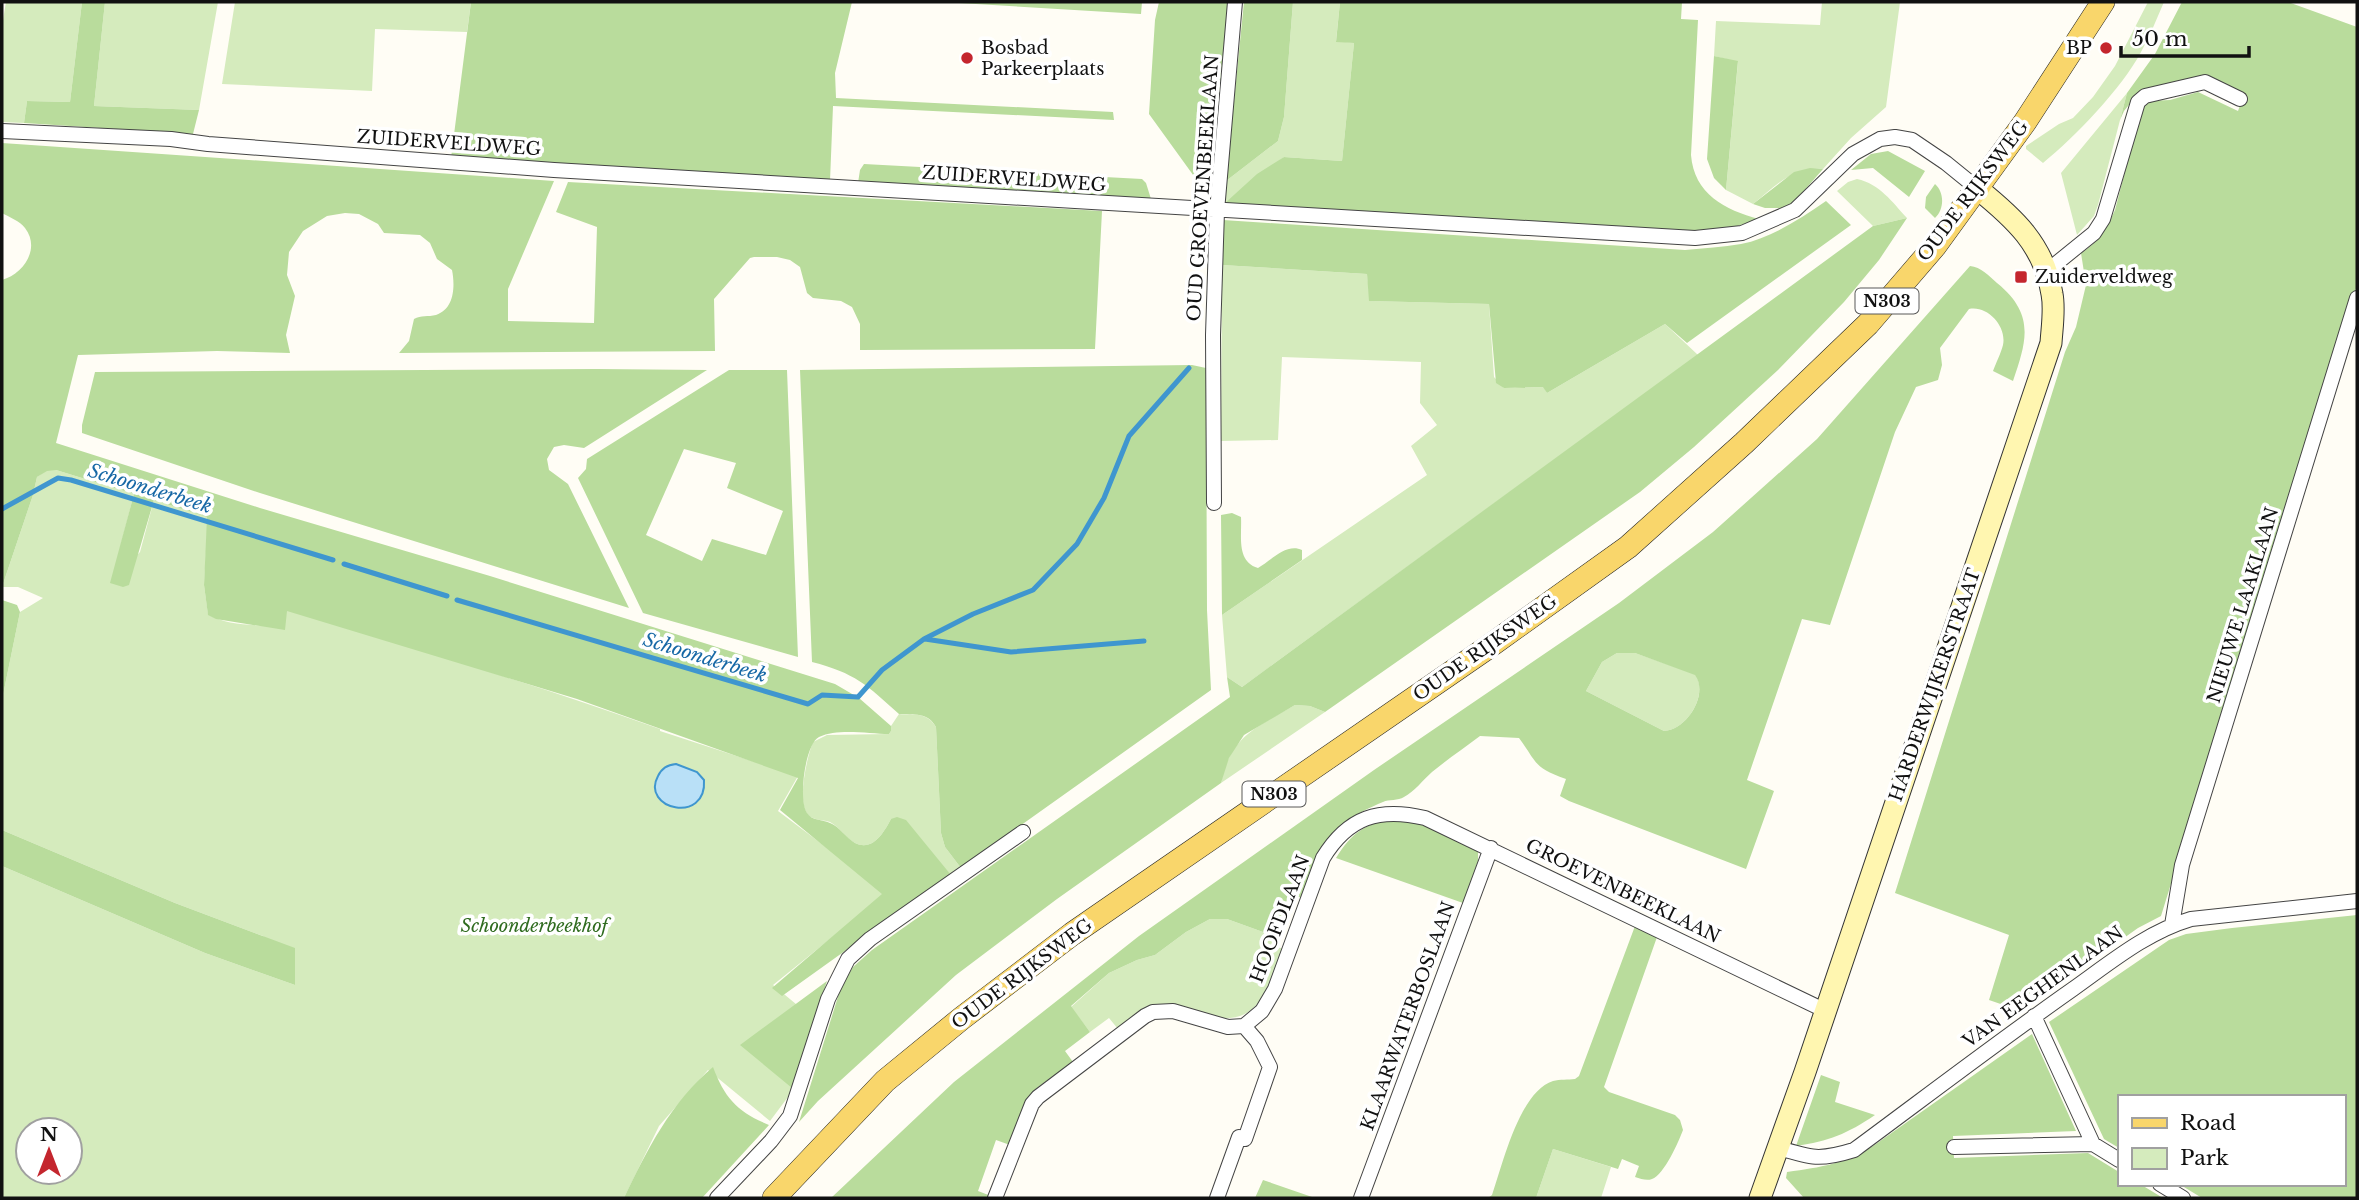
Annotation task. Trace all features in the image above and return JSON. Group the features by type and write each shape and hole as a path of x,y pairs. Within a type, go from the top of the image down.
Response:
{"main road":[{"name":"OUDE RIJKSWEG","path":"774,1198 885,1081 1072,934 1487,648 1628,547 1761,427 1868,324 1935,246 1978,189 2103,2"},
{"name":"HARDERWIJKERSTRAAT","path":"1760,1198 2051,343 2053,296 2047,271 2034,245 2017,222 1978,189"}],"street":[{"name":"OUD GROEVENBEEKLAAN","path":"1214,503 1213,335 1217,211 1235,2"},
{"path":"2047,271 2094,233 2103,219 2138,102 2145,96 2205,82 2240,99"},
{"name":"ZUIDERVELDWEG","path":"2,131 171,139 540,169 1695,238 1742,233 1795,210 1853,154 1880,139 1895,137 1912,140 1978,189"},
{"name":"NIEUWE LAAKLAAN","path":"2172,925 2182,865 2357,298"},
{"name":"GROEVENBEEKLAAN","path":"1402,812 1425,818 1491,848 1826,1010"},
{"name":"HOOFDLAAN","path":"1244,1026 1262,1011 1275,989 1323,858 1331,844 1345,830 1364,818 1402,812"},
{"path":"717,1198 771,1141 790,1116 828,999 848,959 870,939 1023,832"},
{"name":"KLAARWATERBOSLAAN","path":"1361,1198 1491,848"},
{"name":"VAN EEGHENLAAN","path":"1776,1147 1816,1158 1830,1158 1854,1150 2034,1016 2144,939 2172,925 2191,919 2357,901"},
{"path":"995,1198 1032,1104 1038,1097 1145,1016 1153,1012 1172,1010 1228,1027 1244,1026 1257,1041 1270,1067 1245,1139 1240,1137 1217,1198"},
{"path":"2034,1016 2093,1144"},
{"path":"1954,1147 2093,1144 2118,1159"},
{"path":"2163,1186 2183,1198"}],"green space":[{"path":"6,2 82,2 70,102 27,101 24,123 2,122 2,26"},
{"path":"82,2 105,2 94,106 199,110 193,134 24,123 27,101 70,102"},
{"path":"105,2 218,2 199,110 94,106"},
{"path":"235,2 471,2 467,32 375,29 372,91 222,84"},
{"path":"471,2 852,2 835,73 836,98 1113,112 1114,120 833,106 830,181 451,158"},
{"path":"942,2 1142,2 1141,14"},
{"path":"1159,2 1228,2 1209,197 1149,114 1155,20"},
{"path":"1244,2 1293,2 1284,117 1278,141 1226,181"},
{"path":"1293,2 1340,2 1336,41 1354,43 1342,161 1284,157 1224,204 1226,181 1278,141 1284,117"},
{"path":"1340,2 1682,2 1681,19 1698,20 1691,155 1693,169 1698,180 1713,198 1734,211 1759,219 1725,230 1687,235 1224,204 1257,174 1284,157 1342,161 1354,43 1336,42"},
{"path":"1822,2 1900,2 1886,107 1851,138 1823,169 1793,174 1753,204 1726,190 1738,62 1714,56 1716,21 1820,25"},
{"path":"2148,2 2164,2 2133,66 2097,111 2043,163 2026,149 2026,146 2073,118 2093,97 2115,66"},
{"path":"2182,2 2288,2 2357,27 2357,285 2161,916 2138,928 2021,1011 1989,1000 2009,935 1895,893 2065,352 2076,327 2086,285 2081,253 2101,234 2115,210 2141,110 2149,101 2170,100 2198,92 2238,111 2243,97 2197,78 2189,78 2136,96 2120,120 2127,93 2155,54"},
{"path":"1714,56 1738,61 1726,190 1714,178 1707,159"},
{"path":"2127,93 2098,205 2094,216 2077,235 2061,173"},
{"path":"2,143 554,181 508,289 508,321 594,323 597,227 556,212 568,182 1102,211 1095,349 860,350 860,324 852,307 841,301 813,298 807,293 800,267 790,260 754,257 750,258 714,299 715,351 399,353 409,341 414,319 436,315 447,308 453,289 452,270 437,259 430,243 420,235 384,233 378,224 359,214 327,216 303,231 289,252 287,275 295,296 286,335 290,353 217,351 78,355 56,443 835,684 859,698 891,726 891,731 889,734 854,732 819,737 810,750 804,773 803,797 807,813 814,819 834,825 852,841 861,845 867,845 877,839 891,819 897,817 906,820 951,875 782,996 772,988 882,894 780,810 798,778 577,699 287,611 285,630 216,619 208,615 204,585 207,517 154,500 129,585 123,587 110,583 134,494 56,470 47,471 37,477 2,587 2,280 23,266 31,244 23,226 2,213"},
{"path":"1888,151 1925,171 1909,197 1873,168 1851,170 1871,154"},
{"path":"864,164 1142,179 1151,199 858,183"},
{"path":"1810,168 1823,169 1789,208 1765,208 1753,204 1794,172"},
{"path":"1857,179 1879,189 1907,218 1873,226 1837,191"},
{"path":"1935,184 1942,201 1935,218 1925,208 1926,197"},
{"path":"1826,201 1851,225 1687,343 1665,324 1547,393 1543,387 1504,388 1496,383 1489,304 1369,301 1367,274 1222,265 1223,220 1685,250 1753,241 1786,227"},
{"path":"1907,218 1879,260 1844,302 1778,370 1640,492 1325,712 1310,706 1295,705 1244,735 1229,758 1221,783 1057,899 956,975 818,1101 799,1122 841,987 853,967 872,950 1230,697 1227,677 1242,687 1873,226"},
{"path":"1222,265 1367,274 1370,301 1489,304 1494,377 1504,388 1544,387 1547,393 1665,324 1698,355 1242,687 1227,677 1222,615 1427,475 1411,446 1437,425 1420,403 1421,362 1282,357 1278,440 1221,441"},
{"path":"1970,266 1988,275 2009,294 2022,317 2024,328 2022,353 2013,381 1993,371 2002,348 2003,338 1999,324 1982,310 1969,309 1940,348 1942,365 1938,380 1916,387 1895,432 1830,625 1802,619 1747,780 1774,791 1746,869 1569,801 1560,796 1566,779 1542,768 1519,738 1480,736 1432,772 1408,795 1365,810 1339,829 1322,851 1302,898 1289,894 1274,936 1227,919 1210,919 1186,932 1155,955 1109,973 1071,1006 1090,1032 1065,1051 1073,1062 1038,1087 1027,1100 1010,1145 996,1140 978,1191 991,1196 990,1198 831,1198 954,1082 1139,936 1374,770 1619,603 1713,532 1817,439","holes":["1617,653 1635,653 1695,675 1699,683 1697,701 1688,718 1673,729 1664,731 1586,691 1602,662"]},
{"path":"1192,365 1206,368 1207,610 1211,690 961,868 945,847 941,833 936,727 933,722 920,715 899,714 860,681 812,662 800,370"},
{"path":"707,370 584,448 564,445 554,447 547,459 549,470 568,484 629,608 260,493 82,433 95,372"},
{"path":"729,370 787,370 798,657 643,613 578,478 586,469 587,459","holes":["684,449 736,463 727,488 783,511 766,555 712,539 702,561 646,535"]},
{"name":"Schoonderbeekhof","path":"47,470 56,470 134,494 111,583 140,552 154,500 208,517 204,585 208,614 216,618 245,624 285,626 285,607 567,697 798,776 778,811 887,893 773,985 808,1014 794,1089 770,1121 708,1070 659,1126 624,1198 2,1198 2,866 205,953 295,985 263,936 175,903 2,830 2,700 20,612 43,598 18,587 2,587 37,477"},
{"path":"1232,513 1241,517 1243,554 1251,565 1258,568 1279,553 1296,548 1302,550 1302,560 1222,615 1221,515"},
{"path":"2,600 17,605 20,612 2,700"},
{"path":"1617,653 1635,653 1695,674 1699,691 1688,718 1673,729 1664,731 1586,691 1602,662"},
{"path":"1295,705 1310,706 1325,712 1221,783 1225,767 1238,743 1257,727"},
{"path":"899,714 924,717 936,727 941,833 945,847 961,868 951,875 891,819 877,839 867,845 861,845 851,841 830,822 811,817 806,812 803,797 804,777 813,742 827,735 889,734"},
{"path":"1396,818 1424,825 1478,848 1478,861 1463,903 1336,858 1348,841 1361,830"},
{"path":"2,830 175,903 295,948 295,985 205,953 2,866"},
{"path":"2357,915 2357,1198 2202,1198 2182,1186 2345,1186 2345,1095 2118,1095 2118,1147 2104,1139 2049,1022 2169,940 2186,934"},
{"path":"1210,919 1227,919 1274,936 1271,945 1284,949 1270,984 1257,1004 1237,1017 1224,1018 1174,1005 1160,1005 1140,1012 1118,1029 1109,1018 1090,1032 1071,1007 1109,973 1155,955 1186,932"},
{"path":"1635,926 1657,937 1604,1087 1609,1092 1675,1115 1680,1120 1683,1130 1670,1157 1657,1176 1646,1180 1635,1177 1639,1166 1622,1159 1618,1169 1553,1149 1536,1198 1488,1198 1492,1195 1514,1130 1531,1099 1541,1088 1553,1081 1575,1079 1579,1076"},
{"path":"827,981 792,1088 740,1045"},
{"path":"2032,1034 2076,1131 1953,1136 1954,1158 2088,1153 2118,1171 2118,1186 2143,1186 2163,1198 1804,1198 1786,1178 1787,1172 1832,1164 1873,1146"},
{"path":"713,1067 722,1088 734,1103 749,1115 769,1125 702,1198 624,1198 672,1111"},
{"path":"1821,1075 1840,1082 1835,1102 1875,1115 1837,1136 1796,1146"},
{"path":"1553,1149 1611,1167 1601,1198 1536,1198"},
{"path":"1263,1180 1315,1198 1255,1198"}],"water":[{"path":"676,764 697,772 704,780 702,794 696,803 686,807 665,804 658,797 655,787 661,771"}],"waterway":[{"name":"Schoonderbeek","path":"457,600 808,704 822,695 858,697 882,670 924,639 973,614 1033,590 1077,544 1104,498 1129,436 1189,368"},
{"name":"Schoonderbeek","path":"2,509 58,478 71,480 333,560"},
{"name":"Schoonderbeek","path":"344,564 447,596"},
{"name":"Schoonderbeek","path":"925,639 1011,652 1144,641"}],"place":[{"name":"BP","path":"2106,48"},
{"name":"Bosbad Parkeerplaats","path":"967,58"},
{"name":"Zuiderveldweg","path":"2021,277"}]}
